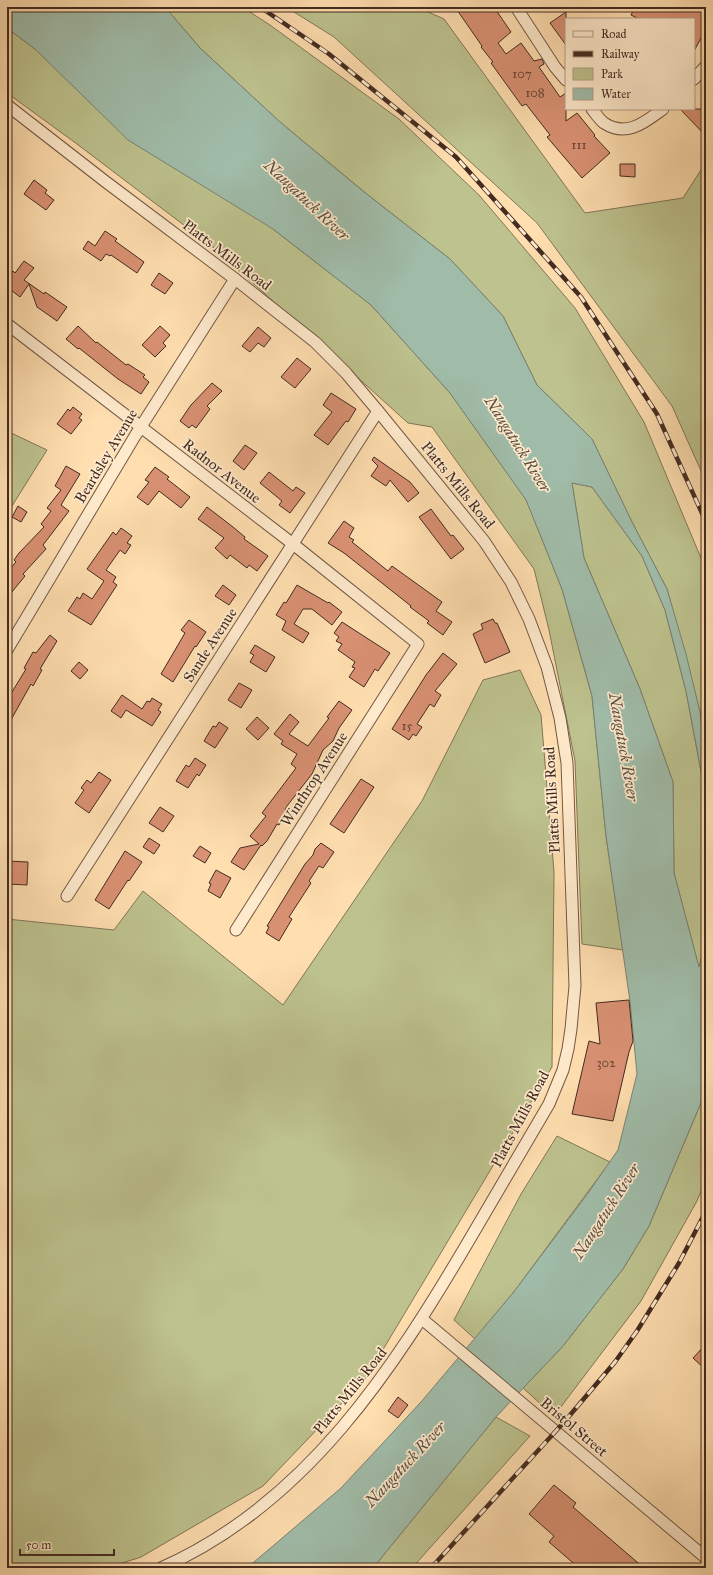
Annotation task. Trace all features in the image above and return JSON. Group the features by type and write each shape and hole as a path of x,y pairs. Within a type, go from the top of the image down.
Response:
{"street":[{"path":"516,7 555,67 565,79"},
{"path":"695,78 706,66"},
{"name":"Platts Mills Road","path":"7,105 315,342 346,374 484,541 511,582 521,599 537,639 555,694 564,742 568,789 575,986 571,1029 563,1070 549,1104 422,1319 391,1366 354,1413 321,1450 283,1488 236,1527 206,1546 161,1568"},
{"path":"593,110 604,123 622,130 642,125 662,110"},
{"name":"Beardsley Avenue","path":"7,650 141,427 234,279"},
{"name":"Radnor Avenue","path":"7,324 293,544 418,644"},
{"name":"Sande Avenue","path":"67,896 378,411"},
{"name":"Winthrop Avenue","path":"236,930 418,644"},
{"name":"Bristol Street","path":"422,1319 706,1558"}],"green space":[{"path":"165,7 242,7 270,25 399,119 479,195 575,308 644,422 706,570 706,763 700,712 667,589 632,522 592,439 537,385 503,316 450,259 368,195 280,122 200,48"},
{"path":"286,7 417,7 444,19 585,213 683,198 706,162 706,482 672,406 537,223 334,37"},
{"path":"7,28 371,305 450,393 526,499 562,589 592,696 606,836 623,950 582,944 575,761 549,630 534,569 432,427 408,423 214,248 7,93"},
{"path":"7,431 47,450 7,514"},
{"path":"572,483 592,487 642,556 665,610 686,691 705,793 706,939 699,968 674,873 673,782 640,689 584,558"},
{"path":"520,670 541,715 554,872 552,1067 366,1378 263,1486 141,1557 107,1568 7,1568 7,919 114,930 143,891 283,1005 422,801 483,680"},
{"path":"706,1091 706,1179 697,1201 641,1301 554,1416 523,1388 563,1346 623,1269 649,1226"},
{"path":"557,1136 610,1162 513,1293 475,1339 454,1320 521,1194"},
{"path":"496,1417 530,1436 412,1568 373,1568"}],"water":[{"name":"Naugatuck River","path":"7,7 165,7 200,48 280,122 364,192 450,259 503,316 537,385 592,439 632,522 667,589 686,654 700,712 706,763 706,871 704,855 705,792 686,691 665,610 642,556 592,487 572,483 584,558 640,689 673,782 674,873 699,967 706,939 706,1091 649,1226 623,1269 563,1346 496,1417 373,1568 247,1568 341,1488 421,1402 513,1293 586,1196 618,1150 637,1074 630,1001 606,836 592,696 562,589 526,500 450,393 371,305 273,229 128,140 35,49 7,28"}],"building":[{"path":"455,7 494,7 511,32 498,43 506,54 521,43 534,61 542,59 544,64 539,67 560,97 565,94 566,121 577,113 595,135 594,136 610,153 582,178 547,137 550,135 526,104 522,106 491,63 493,62 481,47 482,46"},
{"path":"635,7 706,7 706,29 695,49 695,18 637,18 631,15"},
{"path":"566,12 565,44 550,23"},
{"path":"706,109 706,136 681,110"},
{"path":"620,164 635,164 635,177 620,176"},
{"path":"34,180 47,190 45,193 54,200 46,210 24,194"},
{"path":"105,231 117,239 115,241 144,262 137,273 111,255 106,254 101,261 83,249 88,241 95,246"},
{"path":"24,261 34,268 24,280 44,294 45,292 67,307 57,321 37,307 29,284 20,297 7,287 7,279 13,271 15,273"},
{"path":"159,273 173,283 165,294 151,285"},
{"path":"78,326 96,343 97,342 126,365 128,364 145,375 143,377 149,382 141,394 118,379 66,339"},
{"path":"160,326 170,335 163,343 166,346 155,357 142,345"},
{"path":"258,327 271,338 264,347 258,343 250,352 242,346"},
{"path":"297,358 311,369 295,388 281,377"},
{"path":"212,383 222,391 207,406 210,409 196,428 192,425 189,428 180,421 191,405"},
{"path":"331,393 356,409 348,422 346,421 328,445 314,435 332,412 323,405"},
{"path":"73,407 82,414 79,418 82,420 71,434 57,424 68,409 70,411"},
{"path":"245,445 257,453 244,470 233,461"},
{"path":"374,457 410,482 419,493 408,502 390,480 386,486 371,476 378,466 372,460"},
{"path":"66,466 80,474 61,505 69,511 43,545 46,549 23,574 25,576 7,598 7,572 16,562 14,560 19,553 44,527 41,524 51,511 47,508 61,490 55,486"},
{"path":"155,467 169,477 167,479 190,497 181,508 159,491 148,505 137,497 149,482 145,480"},
{"path":"269,472 293,491 296,487 305,493 290,513 279,505 282,501 260,483"},
{"path":"18,506 27,512 21,522 12,517"},
{"path":"207,507 245,537 244,539 268,556 257,571 249,565 247,568 230,555 227,559 215,548 224,538 198,519"},
{"path":"431,509 451,536 453,535 464,549 451,559 419,517"},
{"path":"344,521 354,528 349,537 354,540 352,542 388,571 392,566 442,602 436,611 452,622 443,635 427,623 429,621 410,607 411,606 344,553 328,543"},
{"path":"121,528 132,536 127,543 131,545 125,554 120,550 106,570 116,577 113,582 117,585 91,625 68,611 77,597 80,599 83,593 92,599 104,581 87,569 113,532 116,535"},
{"path":"223,585 236,595 229,605 215,596"},
{"path":"297,585 328,603 329,602 342,612 332,625 312,609 303,609 294,624 309,633 303,643 282,630 286,621 276,615 284,602 286,603"},
{"path":"493,619 495,623 497,623 510,652 485,663 473,634 483,629 481,624"},
{"path":"189,620 206,632 196,647 195,646 173,682 161,674 185,633 181,630"},
{"path":"342,622 390,653 378,671 375,669 364,687 349,677 355,668 352,667 355,662 338,650 342,644 336,641 339,637 334,633"},
{"path":"50,635 57,641 40,669 42,670 33,686 31,684 7,727 7,689 12,692 26,669 24,668 33,652 36,653"},
{"path":"255,645 275,657 266,672 250,662 254,655 250,653"},
{"path":"443,653 457,664 435,691 441,695 434,707 430,704 417,724 422,727 416,736 413,734 409,740 392,729 426,675"},
{"path":"79,662 88,670 80,679 71,671"},
{"path":"239,683 252,690 241,708 228,700"},
{"path":"122,695 142,709 147,701 150,702 152,698 162,704 158,710 161,712 152,726 126,710 121,718 111,711"},
{"path":"339,701 352,710 339,728 333,741 323,750 312,774 287,806 285,810 287,811 279,825 277,824 267,841 262,846 261,845 244,870 231,862 240,848 259,844 250,836 266,816 262,813 296,768 291,764 297,754 281,744 283,741 274,734 290,714 299,722 289,734 308,746 329,718 327,717"},
{"path":"257,717 269,728 258,740 246,729"},
{"path":"219,722 228,728 215,748 204,741 213,726 216,727"},
{"path":"195,758 206,765 199,776 197,774 188,788 176,781 186,765 189,767"},
{"path":"99,772 111,780 89,813 75,803 84,790 81,788 87,780 91,783"},
{"path":"361,779 374,787 344,833 330,824"},
{"path":"160,807 174,816 163,832 149,823"},
{"path":"149,838 160,845 154,854 143,847"},
{"path":"321,843 334,852 323,868 319,866 309,881 311,883 289,917 292,919 279,941 266,933 269,927 267,926 305,864"},
{"path":"200,846 211,853 205,863 193,856"},
{"path":"125,851 142,862 109,909 95,900"},
{"path":"8,861 28,862 27,885 7,884"},
{"path":"216,870 231,878 220,898 208,891 211,884 209,883"},
{"path":"629,1000 633,1041 629,1052 613,1121 572,1114 589,1041 600,1044 596,1003"},
{"path":"706,1344 706,1370 693,1358"},
{"path":"398,1397 408,1405 398,1418 388,1411"},
{"path":"554,1485 576,1503 573,1507 644,1568 579,1568 549,1542 554,1536 529,1514"}],"railway":[{"path":"260,7 329,54 456,157 581,297 657,414 706,522"},
{"path":"431,1568 565,1421 615,1362 637,1331 679,1263 706,1211"}]}
